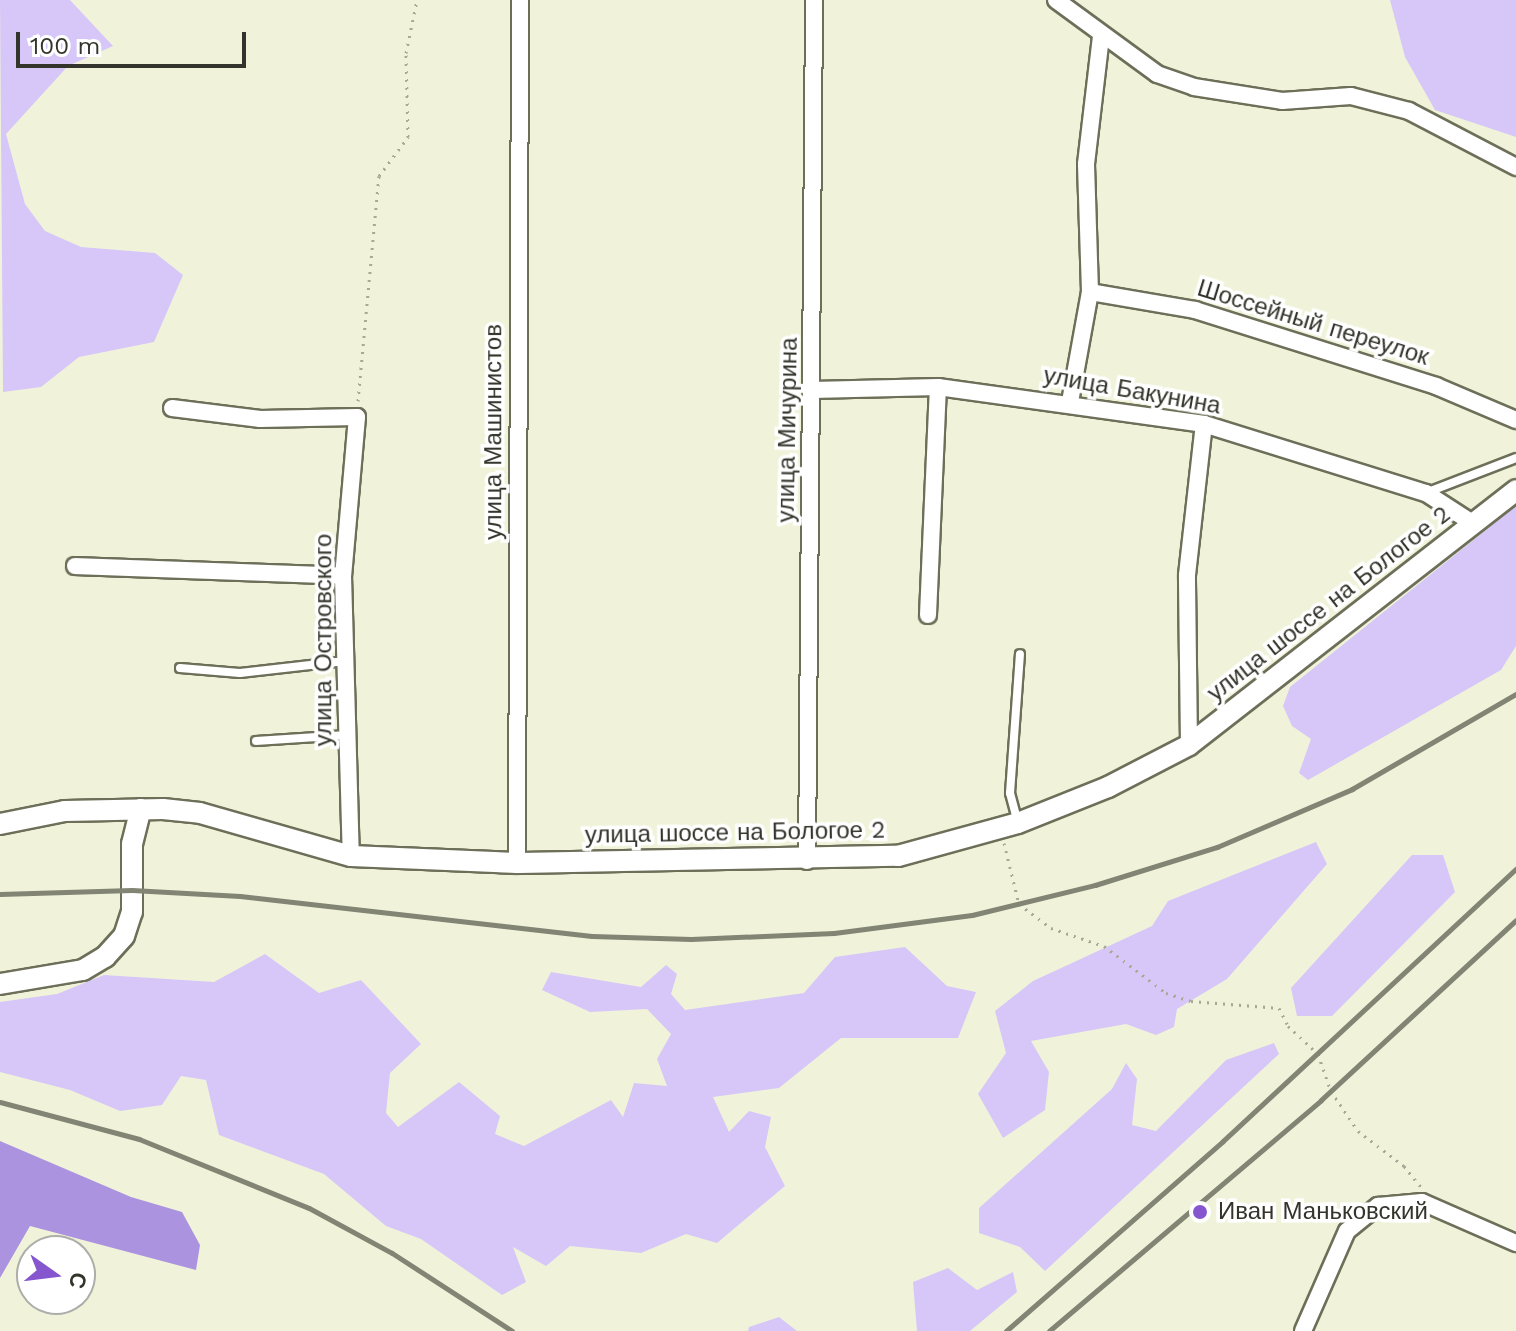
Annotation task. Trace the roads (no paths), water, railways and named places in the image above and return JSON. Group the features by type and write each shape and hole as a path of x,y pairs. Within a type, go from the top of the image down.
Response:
{"street":[{"name":"улица Машинистов","path":"517,863 520,0"},
{"name":"улица Мичурина","path":"807,861 814,0"},
{"path":"1056,0 1101,36 1157,74 1194,87 1282,101 1351,96 1409,111 1516,167"},
{"path":"1070,402 1090,292 1086,164 1101,36"},
{"name":"Шоссейный переулок","path":"1090,292 1195,310 1436,386 1516,420"},
{"name":"улица Бакунина","path":"812,390 938,387 1070,402 1204,424 1426,493 1474,524"},
{"path":"928,615 938,387"},
{"name":"улица Островского","path":"172,408 260,419 357,417 343,576 351,856"},
{"path":"1189,745 1187,575 1204,424"},
{"name":"улица шоссе на Бологое 2","path":"0,824 65,811 141,809 200,813 351,856 517,863 807,861 898,856 1009,825 1108,787 1189,745 1516,490"},
{"path":"75,566 343,576"},
{"path":"0,984 83,970 105,957 124,936 132,912 132,844 141,809"},
{"path":"1303,1331 1347,1231 1364,1212 1422,1202 1516,1243"}],"lane":[{"path":"1426,493 1516,458"},
{"path":"1009,825 1020,654"},
{"path":"180,668 240,673 346,661"},
{"path":"256,741 348,735"}],"railway":[{"path":"0,894 132,890 240,896 592,936 691,939 834,933 972,915 1095,885 1217,847 1352,789 1516,694"},
{"path":"1006,1331 1223,1141 1516,869"},
{"path":"1049,1331 1321,1100 1516,920"},
{"path":"0,1102 139,1139 309,1208 392,1253 512,1331"}],"place":[{"name":"Иван Маньковский","path":"1200,1212"}]}
